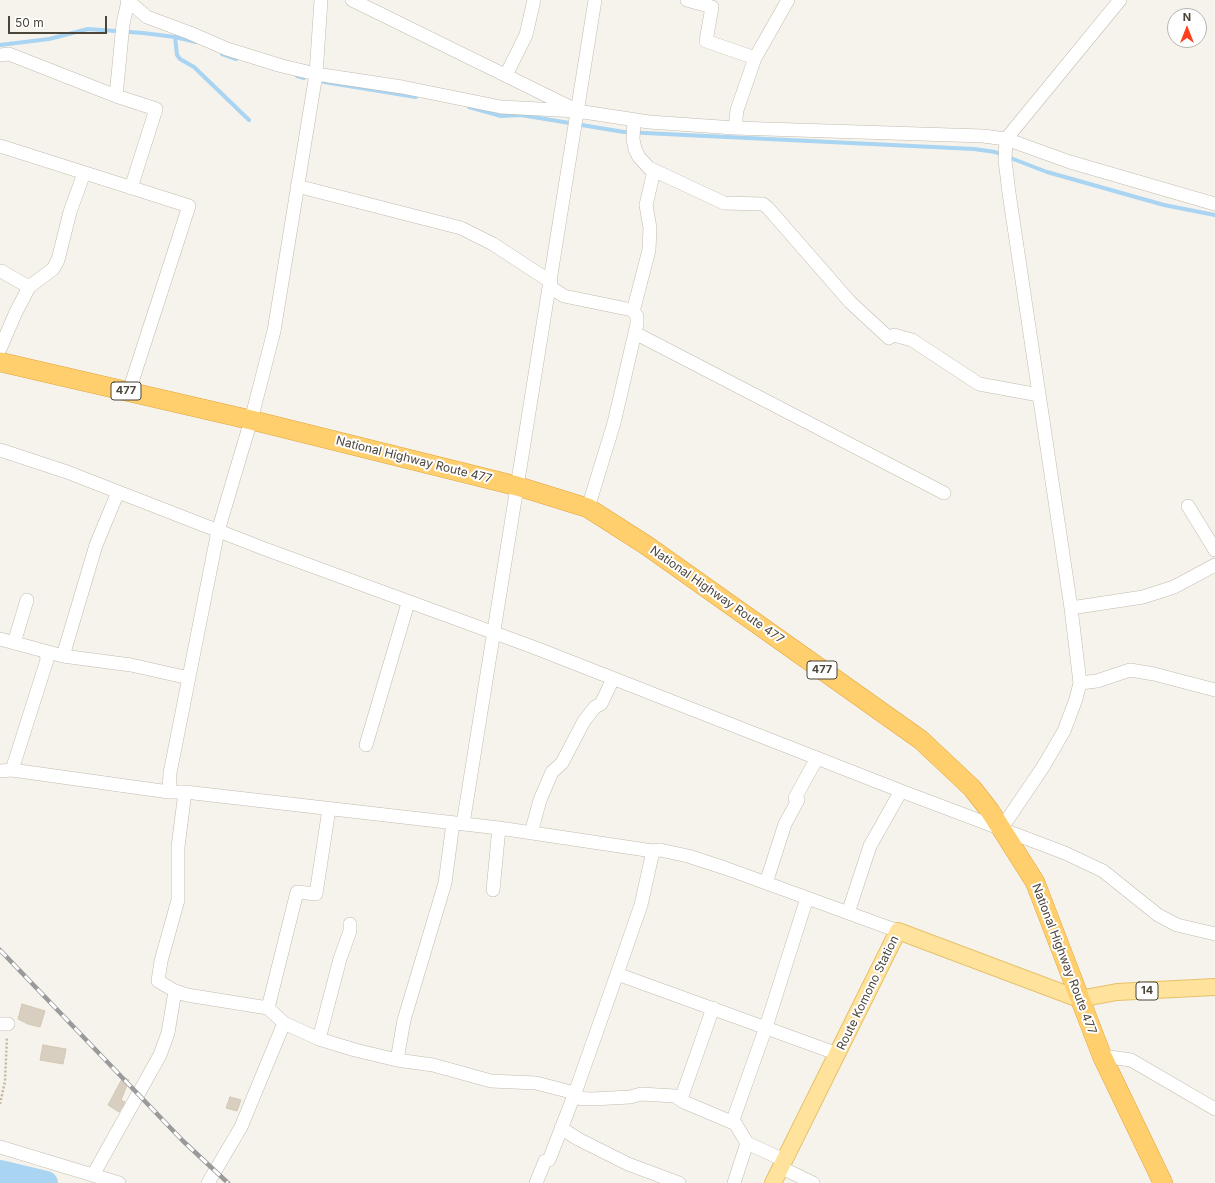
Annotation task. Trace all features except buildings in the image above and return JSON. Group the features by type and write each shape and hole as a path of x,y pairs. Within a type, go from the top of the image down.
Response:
{"highway":[{"name":"National Highway Route 477","path":"0,362 251,420 518,486 588,508 646,545 922,740 972,788 1002,829 1036,882 1052,922 1079,999 1102,1056 1163,1183"}],"main road":[{"name":"Route Komono Station","path":"773,1183 898,931 1079,999"},
{"name":"14","path":"1079,999 1117,992 1215,987"}],"street":[{"path":"169,792 170,773 218,531 251,420 274,331 316,74 321,0"},
{"path":"352,0 506,75 577,113"},
{"path":"506,75 526,35 534,0"},
{"path":"397,1060 404,1020 445,883 494,634 595,0"},
{"path":"687,0 712,8 706,41 755,58"},
{"path":"735,128 737,110 755,58 788,0"},
{"path":"1002,829 1064,731 1076,699 1080,683 1071,608 1005,160 1006,143 1120,0"},
{"path":"116,96 123,24 127,1 147,17 227,49 282,66 316,74 402,87 501,107 577,113 634,122 735,128 983,136 1215,204"},
{"path":"0,55 9,54 116,96 156,109 131,188"},
{"path":"634,122 633,139 638,157 649,168 724,202 763,204 850,302 889,338 894,335 912,340 979,384 1039,395"},
{"path":"0,146 189,206 129,391"},
{"path":"632,310 634,308 649,250 650,228 646,204 654,171"},
{"path":"0,349 29,287 53,269 58,260 70,212 84,173"},
{"path":"297,186 461,228 493,244 564,296 632,310 637,316 635,333 609,442 588,508"},
{"path":"1,271 29,287"},
{"path":"635,333 944,493"},
{"path":"0,450 118,492 408,603 494,634 1066,853 1103,871 1158,915 1177,925 1215,934"},
{"path":"63,656 96,545 118,492"},
{"path":"1188,506 1215,550"},
{"path":"1071,608 1143,597 1174,587 1215,565"},
{"path":"14,643 27,600"},
{"path":"366,746 408,603"},
{"path":"0,639 63,656 131,664 189,678"},
{"path":"46,652 47,660 29,719 6,771 169,792 185,792 329,810 458,823 653,851 660,850 688,856 898,931"},
{"path":"1080,683 1097,682 1130,670 1154,674 1215,690"},
{"path":"531,833 540,800 552,772 562,763 584,721 595,707 601,704 613,679"},
{"path":"766,883 785,824 798,800 795,798 817,758"},
{"path":"848,913 870,846 901,791"},
{"path":"185,792 178,847 178,900 158,981 175,991 187,995 268,1008 284,1023 319,1039 397,1060 433,1065 491,1081 536,1083 592,1099 630,1097 641,1094 675,1096 684,1102 734,1122 747,1143 812,1183"},
{"path":"268,1008 298,892 316,894 329,810"},
{"path":"493,890 499,828"},
{"path":"536,1183 545,1161 549,1160 617,974 640,905 653,851"},
{"path":"734,1122 807,898"},
{"path":"319,1039 340,959 350,931 350,924"},
{"path":"617,974 838,1054"},
{"path":"93,1175 160,1055 168,1033 175,991"},
{"path":"681,1099 713,1008"},
{"path":"208,1183 241,1127 284,1023"},
{"path":"1102,1056 1131,1060 1215,1109"},
{"path":"561,1128 578,1139 628,1164 679,1183"},
{"path":"734,1183 747,1143"},
{"path":"0,1147 119,1183"}],"path":[{"path":"0,1104 5,1081 4,1024"}],"waterway":[{"path":"0,45 49,39 88,29 175,37 177,55 180,59 194,67 249,120"},
{"path":"175,37 196,42"},
{"path":"222,54 236,59"},
{"path":"297,76 304,78"},
{"path":"324,82 416,97"},
{"path":"469,107 501,116 521,115 624,132 974,149 995,152 1047,172 1164,205 1215,215"},
{"path":"0,1172 46,1183"}],"railway":[{"path":"0,950 183,1141 228,1183"}]}
